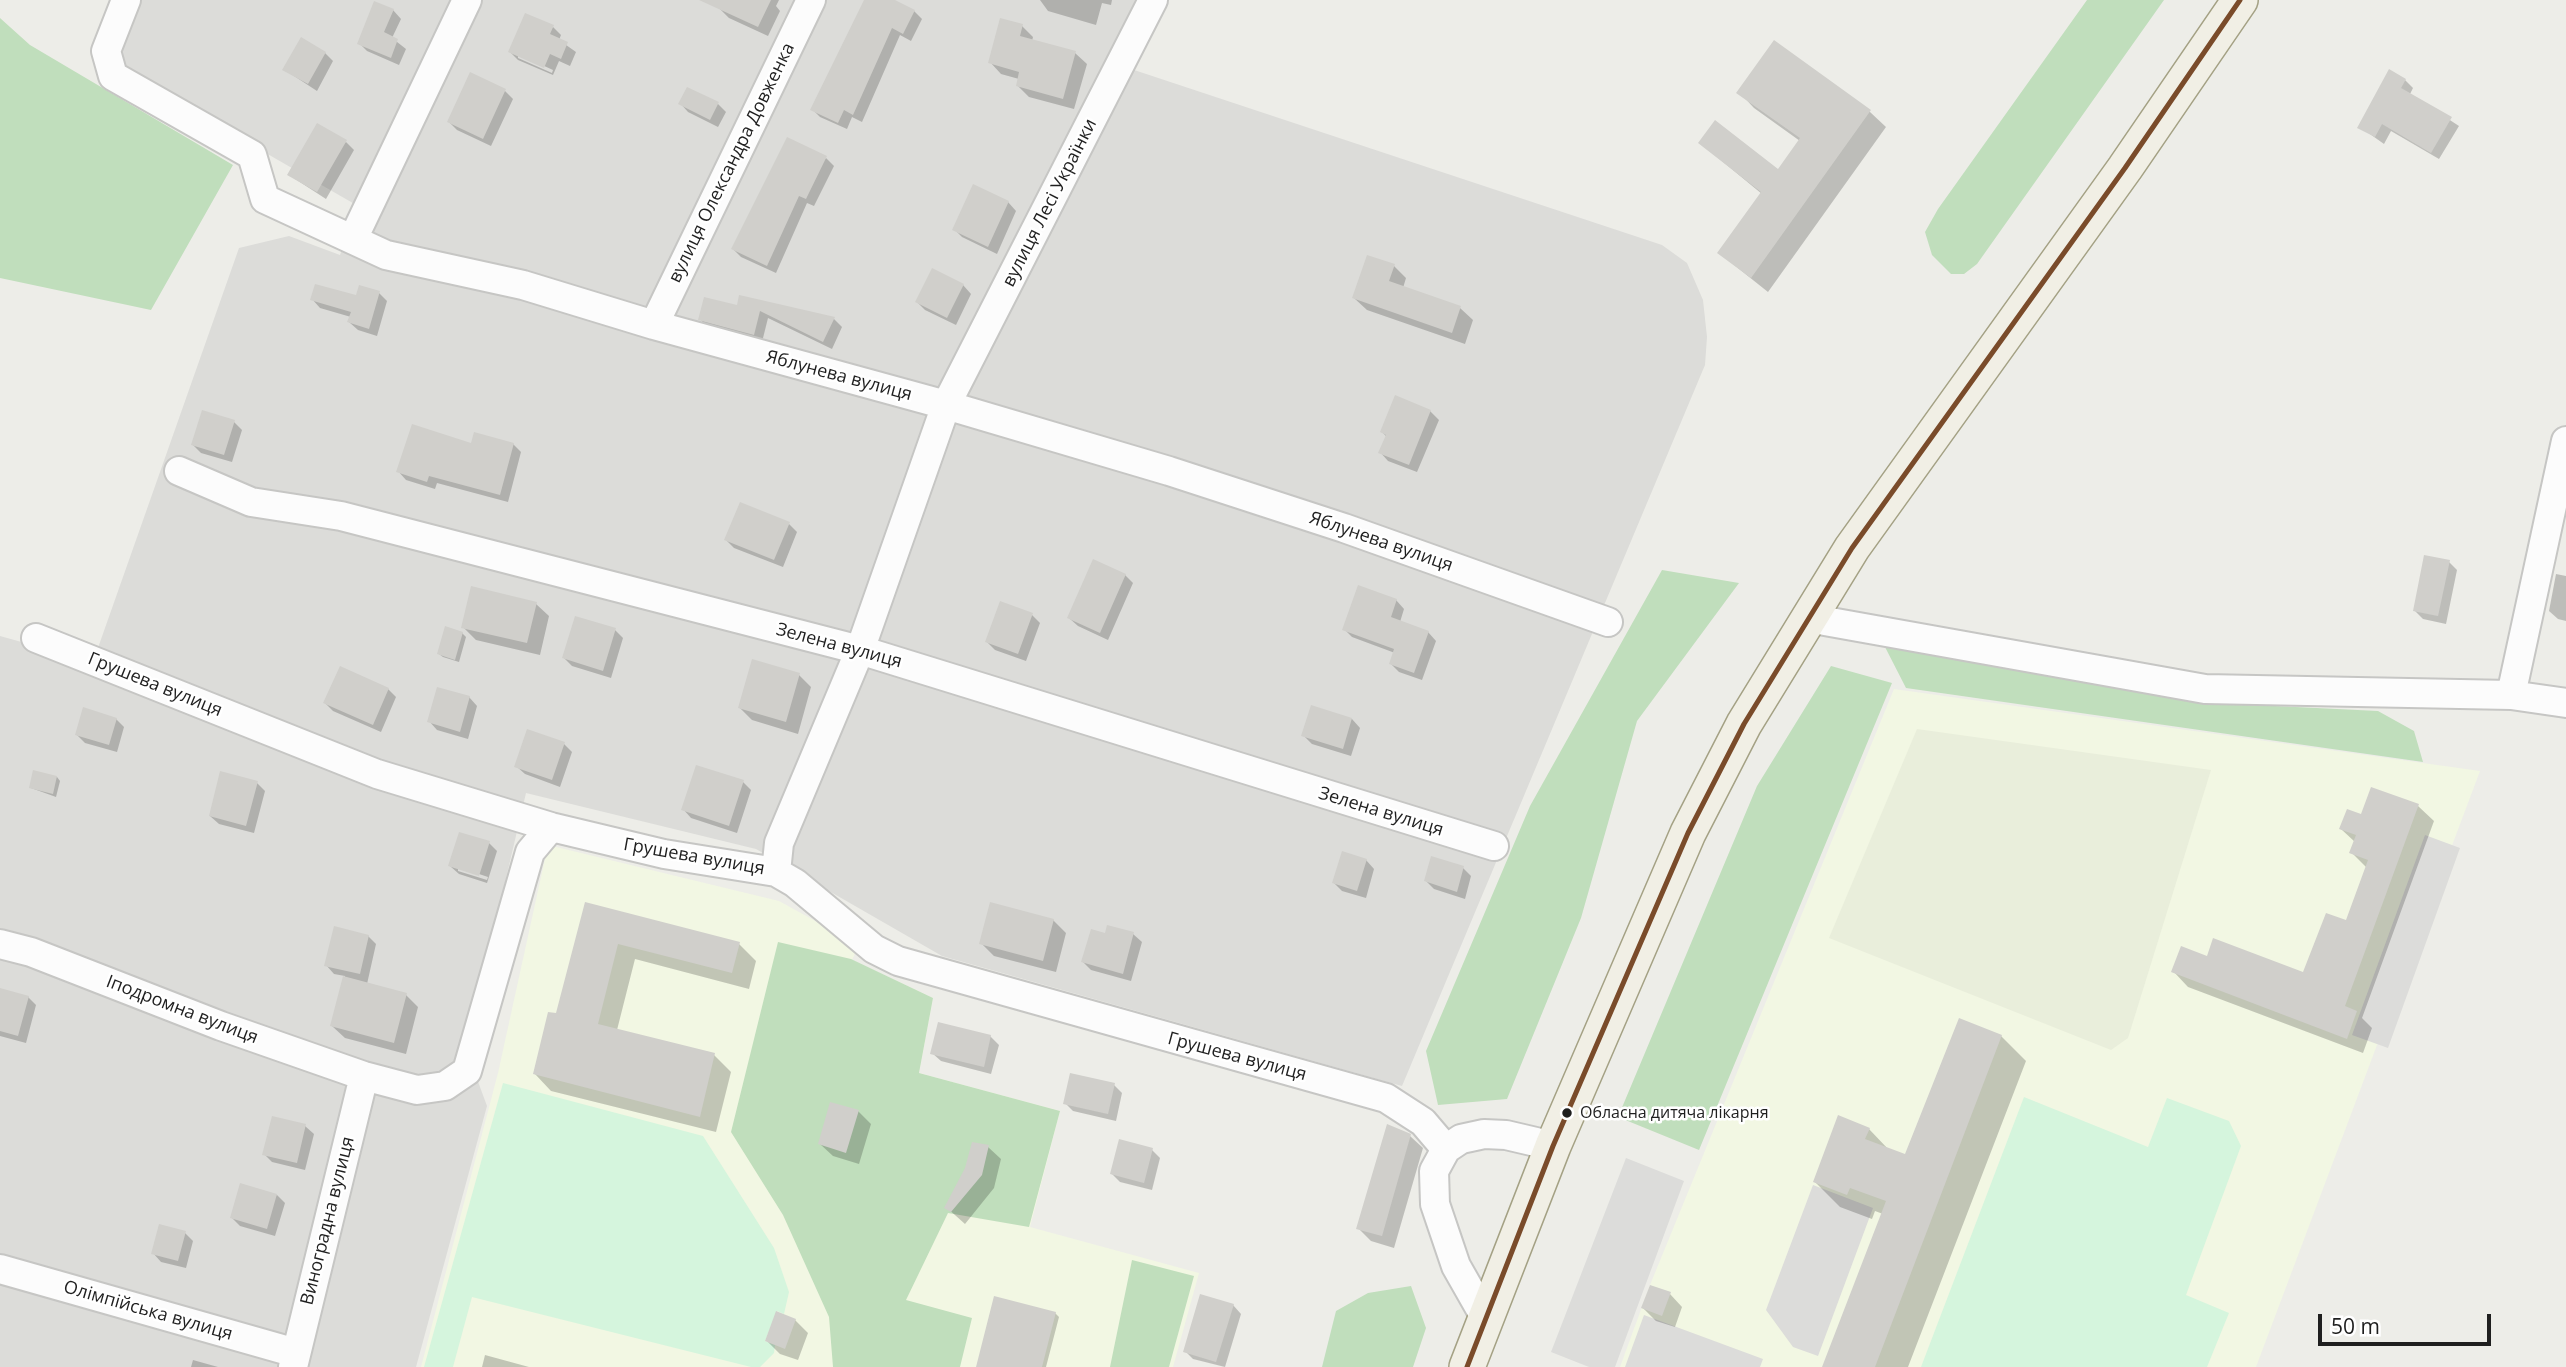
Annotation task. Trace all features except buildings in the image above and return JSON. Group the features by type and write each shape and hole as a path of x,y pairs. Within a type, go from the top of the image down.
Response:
{"main road":[{"path":"1467,1367 1553,1146 1688,833 1744,724 1852,548 2117,179 2240,0"}],"street":[{"name":"Яблунева вулиця","path":"126,0 106,51 113,76 252,155 265,199 386,256 523,285 654,326 946,405 1169,471 1344,528 1608,622"},
{"path":"353,239 467,0"},
{"name":"вулиця Олександра Довженка","path":"654,326 811,0"},
{"name":"вулиця Лесі Українки","path":"776,872 779,843 860,650 946,405 1153,0"},
{"path":"2511,695 2566,441"},
{"name":"Зелена вулиця","path":"179,471 251,502 341,516 860,650 1494,846"},
{"path":"1808,618 2205,689 2511,695 2566,704"},
{"name":"Грушева вулиця","path":"36,638 377,774 551,827 664,853 776,872 795,883 874,949 898,961 1386,1098 1423,1122 1446,1149"},
{"name":"Іподромна вулиця","path":"0,944 31,952 221,1026 364,1076 417,1090 446,1086 467,1071 530,852 551,827"},
{"name":"Виноградна вулиця","path":"295,1360 364,1076"},
{"path":"1485,1317 1456,1266 1435,1204 1434,1171 1446,1149 1461,1139 1483,1134 1506,1135 1553,1146"},
{"name":"Олімпійська вулиця","path":"0,1269 295,1360"}],"shaded area":[{"path":"140,0 1143,0 1113,63 1662,245 1687,263 1703,300 1707,337 1705,365 1402,1086 942,956 756,849 526,793 466,1049 487,1106 416,1367 0,1367 0,636 93,662 239,248 289,236 340,255 358,206 118,68 117,53"},
{"path":"1894,689 2480,771 2256,1367 1620,1367 1650,1285"},
{"path":"1917,729 2211,770 2128,1038 2111,1050 1829,938"},
{"path":"2425,835 2460,848 2388,1048 2352,1035"},
{"path":"548,845 779,901 859,945 852,960 933,998 919,1073 1060,1111 1030,1227 1199,1273 1173,1367 421,1367 498,1073"},
{"path":"503,1083 703,1136 774,1248 789,1292 784,1314 777,1311 765,1341 775,1345 774,1353 760,1367 751,1367 472,1297 453,1367 424,1367"},
{"path":"2024,1097 2148,1147 2167,1098 2229,1121 2241,1146 2186,1295 2229,1313 2207,1367 1921,1367"},
{"path":"1626,1158 1684,1181 1615,1367 1589,1367 1551,1352"},
{"path":"1813,1185 1873,1208 1818,1356 1793,1347 1766,1310"},
{"path":"1644,1315 1763,1359 1760,1367 1625,1367"}],"green space":[{"path":"2087,0 2164,0 1977,264 1964,274 1951,274 1932,255 1925,232 1938,209"},
{"path":"0,18 30,45 233,165 151,310 0,278"},
{"path":"1662,570 1739,583 1637,721 1581,918 1507,1099 1438,1105 1426,1051 1530,806"},
{"path":"1885,647 2193,702 2378,711 2414,731 2423,762 1906,688"},
{"path":"1831,666 1892,683 1699,1150 1618,1117 1757,786"},
{"path":"778,942 851,959 933,998 919,1073 1060,1111 1029,1227 948,1213 906,1300 972,1318 960,1367 833,1367 829,1317 783,1215 731,1132"},
{"path":"1132,1260 1194,1276 1169,1367 1110,1367"},
{"path":"1411,1286 1426,1328 1413,1367 1322,1367 1336,1311 1368,1293"}],"transit line":[{"path":"1467,1367 1553,1146 1688,833 1744,724 1852,548 2125,168 2240,0"}],"place":[{"name":"Обласна дитяча лікарня","path":"1567,1113"}]}
